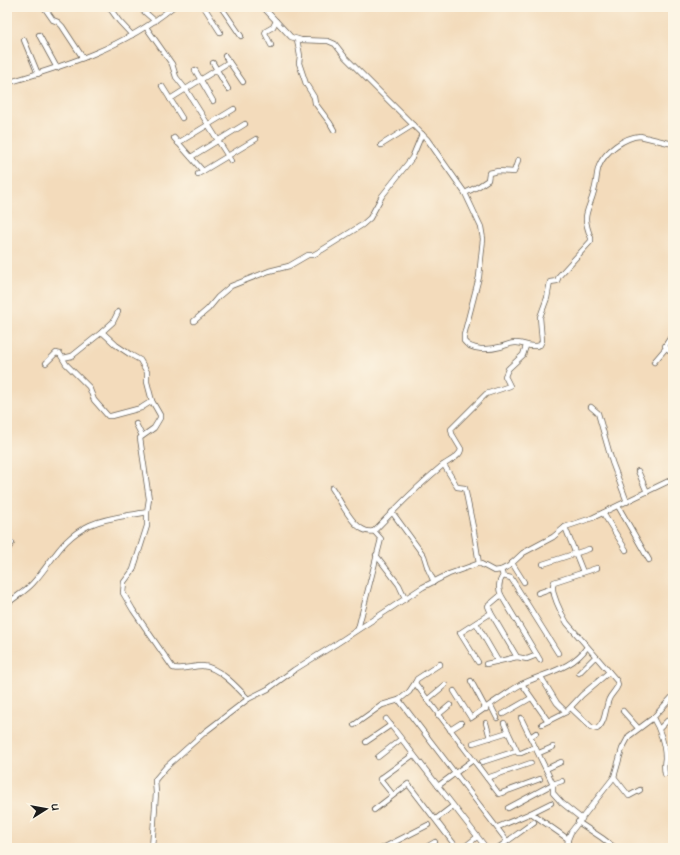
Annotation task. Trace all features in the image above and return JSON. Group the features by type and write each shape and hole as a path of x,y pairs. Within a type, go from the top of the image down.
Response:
{"street":[{"path":"44,7 53,20 62,26 83,58"},
{"path":"109,7 132,35"},
{"path":"139,7 155,21"},
{"path":"7,83 57,68 116,44 146,27 173,7"},
{"path":"204,7 220,32"},
{"path":"221,7 241,36"},
{"path":"263,7 275,23 287,33 298,39 324,40 335,44 422,134 444,162 464,193 481,227 483,239 479,277 465,328 464,341 468,346 478,348 496,348 515,343 526,346 539,346 542,341 540,317 550,282 557,281 559,276 591,241 585,217 594,190 598,167 604,158 621,143 634,136 640,136 673,144"},
{"path":"271,46 265,32 275,23"},
{"path":"146,27 172,64 176,77 186,90 231,161"},
{"path":"39,35 57,68"},
{"path":"298,39 300,56 299,62 306,84 314,97 315,104 332,125 334,130"},
{"path":"24,40 38,74"},
{"path":"225,56 243,82"},
{"path":"213,62 228,89"},
{"path":"170,99 229,62"},
{"path":"195,70 213,101"},
{"path":"162,86 182,118"},
{"path":"178,143 234,108"},
{"path":"191,157 244,124"},
{"path":"381,145 413,125"},
{"path":"194,321 231,286 289,266 309,254 313,255 359,227 370,218 382,196 412,158 422,134"},
{"path":"174,138 203,171"},
{"path":"198,174 256,138"},
{"path":"464,193 488,180 488,174 490,172 514,172 518,160"},
{"path":"63,358 72,356 102,332 113,322 118,312"},
{"path":"102,332 114,344 141,361 147,372 152,401 160,415 160,420 150,432 142,436"},
{"path":"654,362 666,348 665,345 673,334"},
{"path":"332,488 342,503 344,509 359,527 367,532 374,531 392,512 461,451 451,429 486,394 510,386 505,376 508,369 523,355 526,346"},
{"path":"666,348 673,354"},
{"path":"46,363 56,354 60,354 66,364 89,387 94,400 108,416 141,408 152,401"},
{"path":"591,406 598,414 616,475 627,502"},
{"path":"136,424 142,436 140,438 149,499 146,526 133,570 123,586 124,595 173,668 180,669 205,666 224,676 248,699"},
{"path":"444,465 457,487 465,488 479,564"},
{"path":"638,471 647,492"},
{"path":"152,848 156,793 155,780 166,767 205,732 248,699 268,689 294,670 423,587 449,574 479,564 494,571 501,570 512,563 522,553 552,537 565,527 604,513 673,480"},
{"path":"618,506 649,560"},
{"path":"7,604 33,584 65,541 76,533 104,520 147,512"},
{"path":"392,512 424,556 434,582"},
{"path":"604,513 626,550"},
{"path":"565,527 583,572"},
{"path":"358,629 381,538 374,531"},
{"path":"7,550 12,543"},
{"path":"543,564 589,549"},
{"path":"376,555 399,585 406,598"},
{"path":"512,563 524,582"},
{"path":"571,708 590,727 595,729 599,728 607,710 608,700 618,685 617,681 566,624 552,588 553,583 596,568"},
{"path":"501,570 503,576"},
{"path":"486,664 517,657 527,659 538,658 501,595 499,589 500,579 503,576"},
{"path":"503,576 511,578 558,653"},
{"path":"538,593 552,588"},
{"path":"501,595 488,606 517,657"},
{"path":"478,662 460,633 491,613"},
{"path":"476,624 498,661"},
{"path":"454,691 471,718 522,684 567,665 582,655 587,647"},
{"path":"579,673 595,657"},
{"path":"354,725 382,705 399,700 408,692 418,679 440,664"},
{"path":"542,724 566,712 582,695 609,672"},
{"path":"541,677 557,703 566,712"},
{"path":"470,681 488,707 498,718"},
{"path":"415,683 499,794 540,779"},
{"path":"522,684 548,721"},
{"path":"427,700 445,685"},
{"path":"567,848 568,839 571,832 614,777 622,749 629,736 653,718 673,696"},
{"path":"503,714 531,698"},
{"path":"399,700 498,827 507,841"},
{"path":"438,715 450,705"},
{"path":"623,711 638,728"},
{"path":"521,718 553,784 552,793 580,820 615,848"},
{"path":"653,718 659,729 664,752 665,774"},
{"path":"386,719 484,845"},
{"path":"659,729 667,721"},
{"path":"450,730 461,723"},
{"path":"486,723 490,738"},
{"path":"504,723 516,751"},
{"path":"366,742 390,725"},
{"path":"473,743 508,732"},
{"path":"530,737 536,733"},
{"path":"378,757 401,739"},
{"path":"482,762 516,751 521,753 535,747"},
{"path":"538,753 554,747"},
{"path":"393,795 380,779 413,755"},
{"path":"438,786 473,760"},
{"path":"546,769 561,762"},
{"path":"488,778 531,763"},
{"path":"614,777 629,796 640,790"},
{"path":"508,808 553,784 562,781"},
{"path":"374,810 408,784 457,848"},
{"path":"498,827 551,803"},
{"path":"436,819 453,806"},
{"path":"531,813 568,839"},
{"path":"498,848 534,822"},
{"path":"383,848 428,825"},
{"path":"463,848 477,837"},
{"path":"425,848 435,842"}]}
